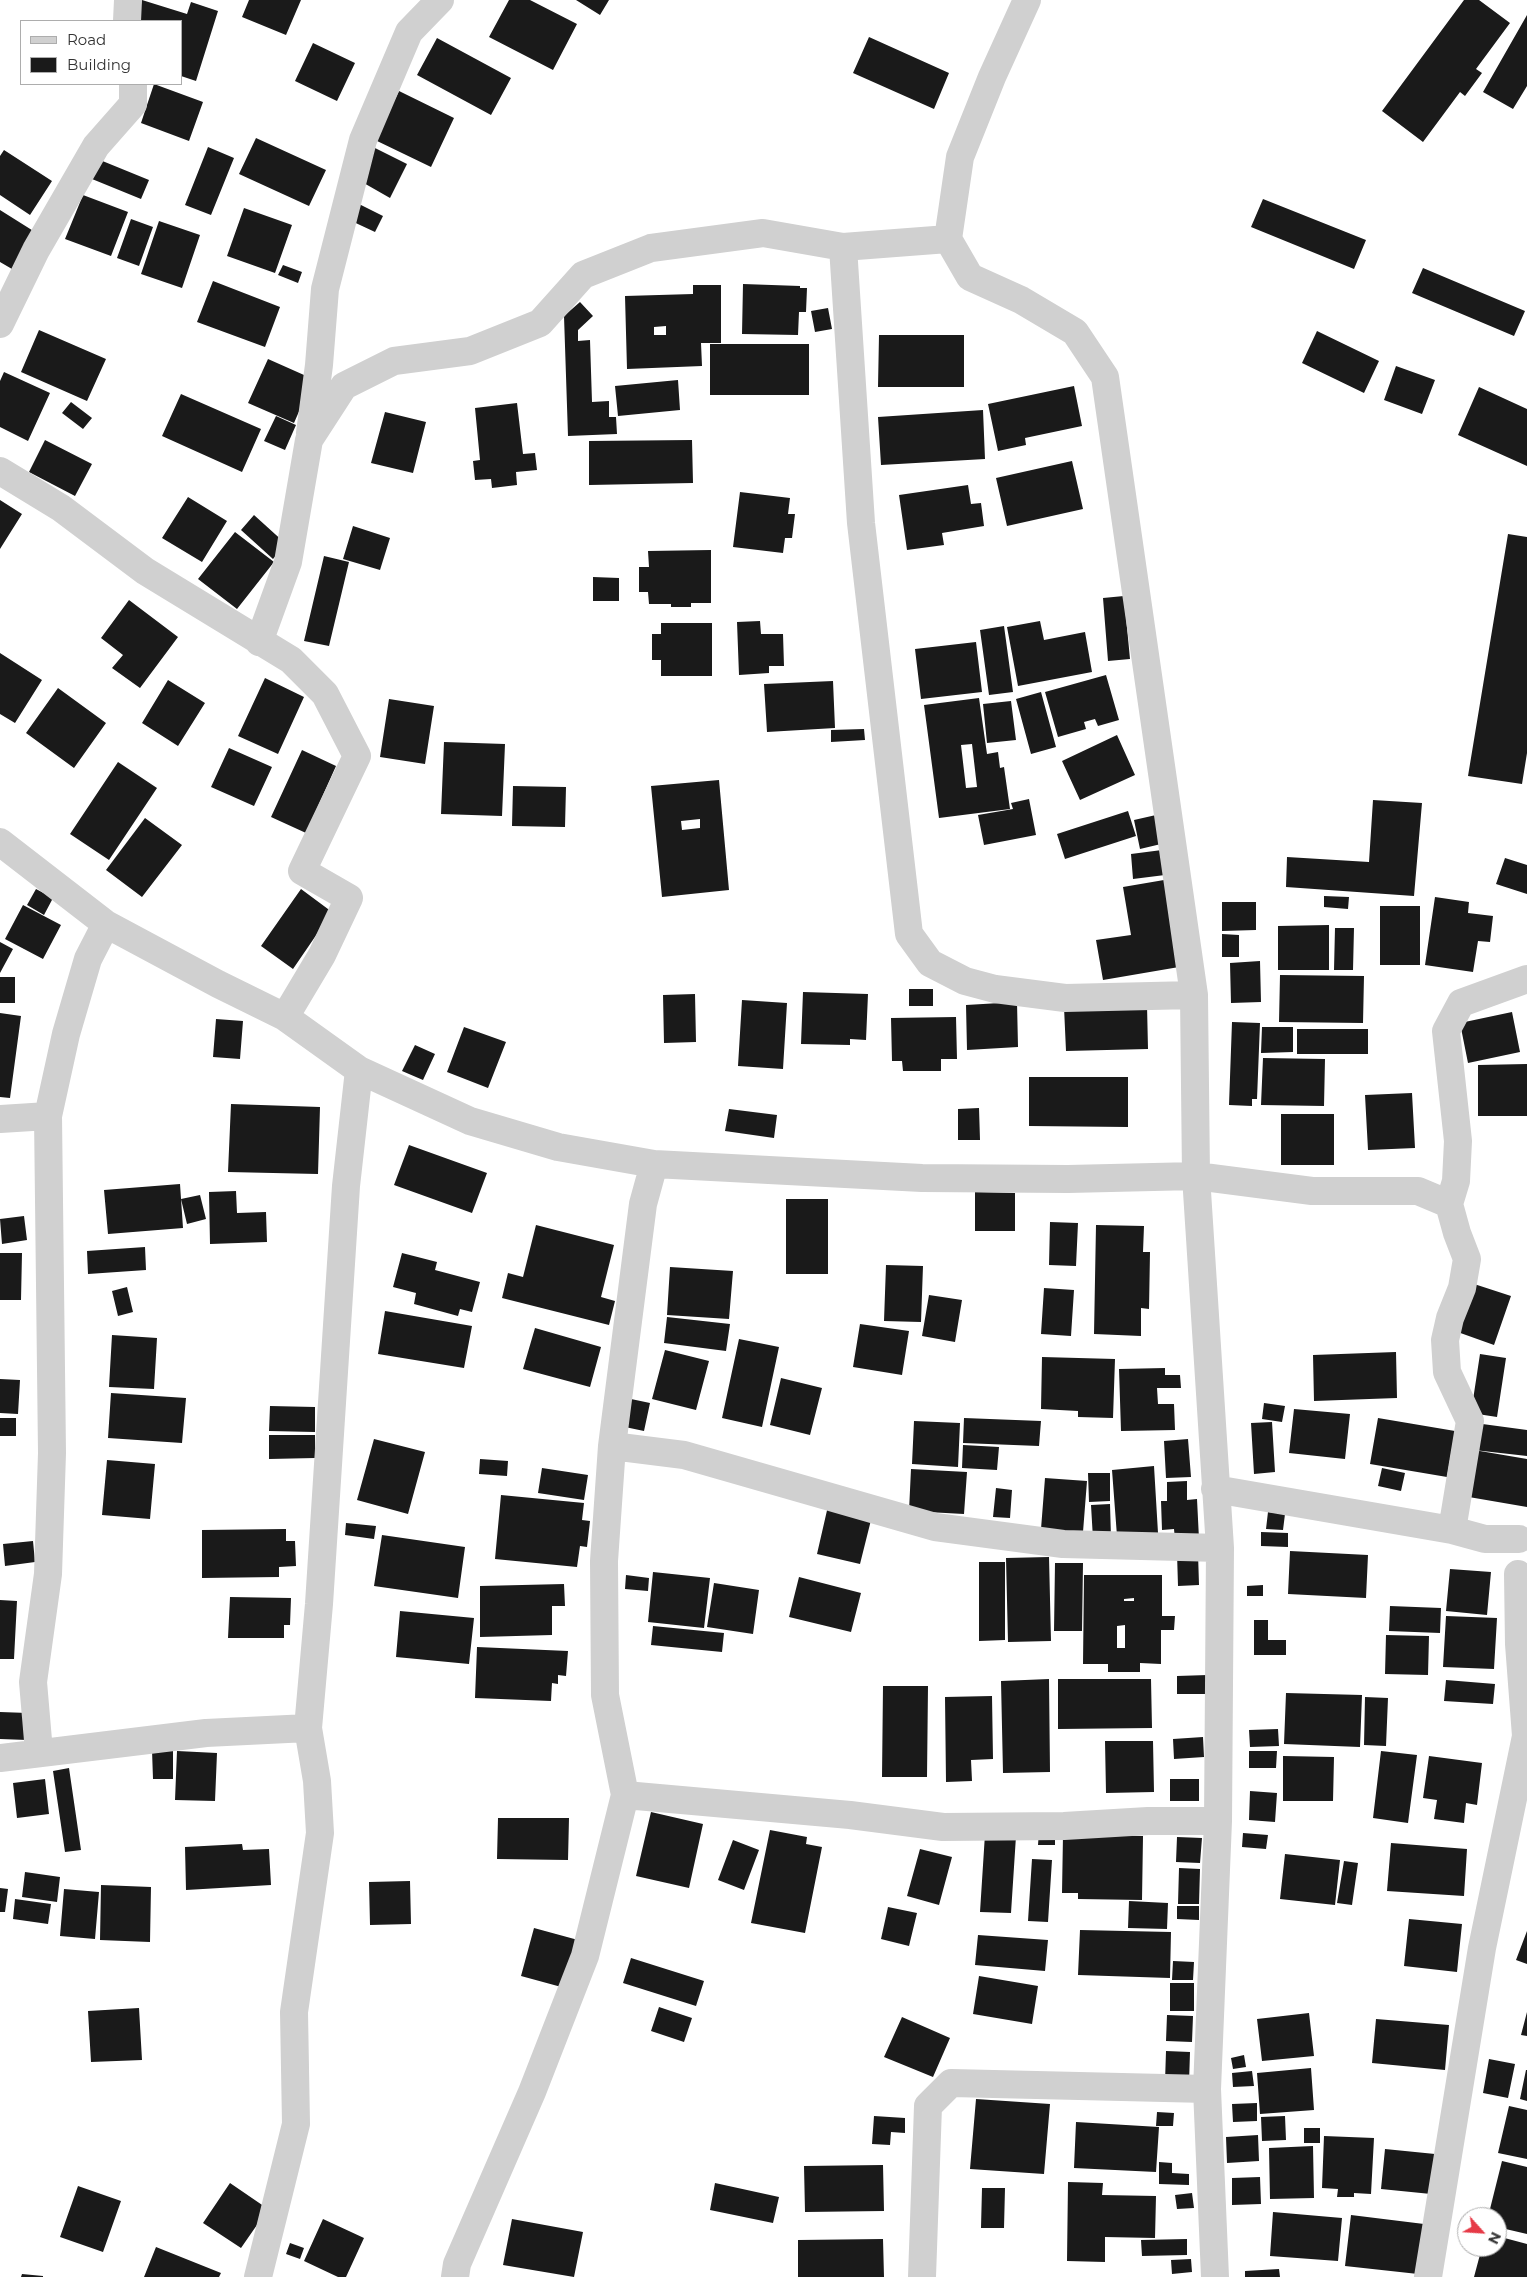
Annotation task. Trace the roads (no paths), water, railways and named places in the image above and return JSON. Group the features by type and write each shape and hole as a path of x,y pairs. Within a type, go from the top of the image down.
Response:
{"street":[{"path":"126,20 128,0"},
{"path":"259,642 288,562 309,440 319,365 325,289 363,140 409,32 440,0"},
{"path":"1027,0 992,77 960,157 948,239 970,277 1021,300 1075,332 1105,377 1194,995 1196,1176 1220,1548 1218,1821 1207,2090 1215,2277"},
{"path":"0,324 36,250 96,146 133,104 133,85"},
{"path":"309,440 344,386 394,361 470,351 540,323 583,275 651,248 763,233 843,246 948,239"},
{"path":"843,246 861,523 909,934 930,963 965,981 995,989 1065,998 1194,995"},
{"path":"0,471 61,508 145,571 291,660 325,694 357,756 302,871 349,898 322,955 285,1017"},
{"path":"0,842 106,924 285,1017 359,1070 470,1121 558,1148 654,1164 922,1178 1068,1179 1196,1176 1312,1192 1418,1192 1449,1204"},
{"path":"39,1752 33,1682 48,1574 52,1453 48,1116 66,1034 88,959 106,924"},
{"path":"1452,1530 1470,1421 1447,1372 1445,1340 1450,1318 1462,1288 1467,1259 1456,1233 1449,1204 1456,1181 1458,1141 1446,1031 1461,1003 1527,979"},
{"path":"258,2277 296,2124 294,2012 320,1834 317,1781 308,1728 319,1604 346,1186 359,1070"},
{"path":"0,1119 48,1116"},
{"path":"455,2277 457,2264 532,2092 585,1956 625,1794 605,1694 604,1561 612,1446 643,1204 654,1164"},
{"path":"612,1446 684,1456 935,1527 1063,1544 1220,1548"},
{"path":"1215,1490 1452,1530 1485,1539 1523,1537"},
{"path":"1428,2277 1482,1948 1526,1736 1519,1644 1519,1573 1510,1551 1523,1537"},
{"path":"1485,1539 1519,1573"},
{"path":"1519,1644 1527,1616"},
{"path":"0,1758 206,1733 308,1728"},
{"path":"625,1794 840,1814 943,1827 1064,1826 1148,1821 1218,1821"},
{"path":"922,2277 928,2106 951,2083 1207,2090"}]}
